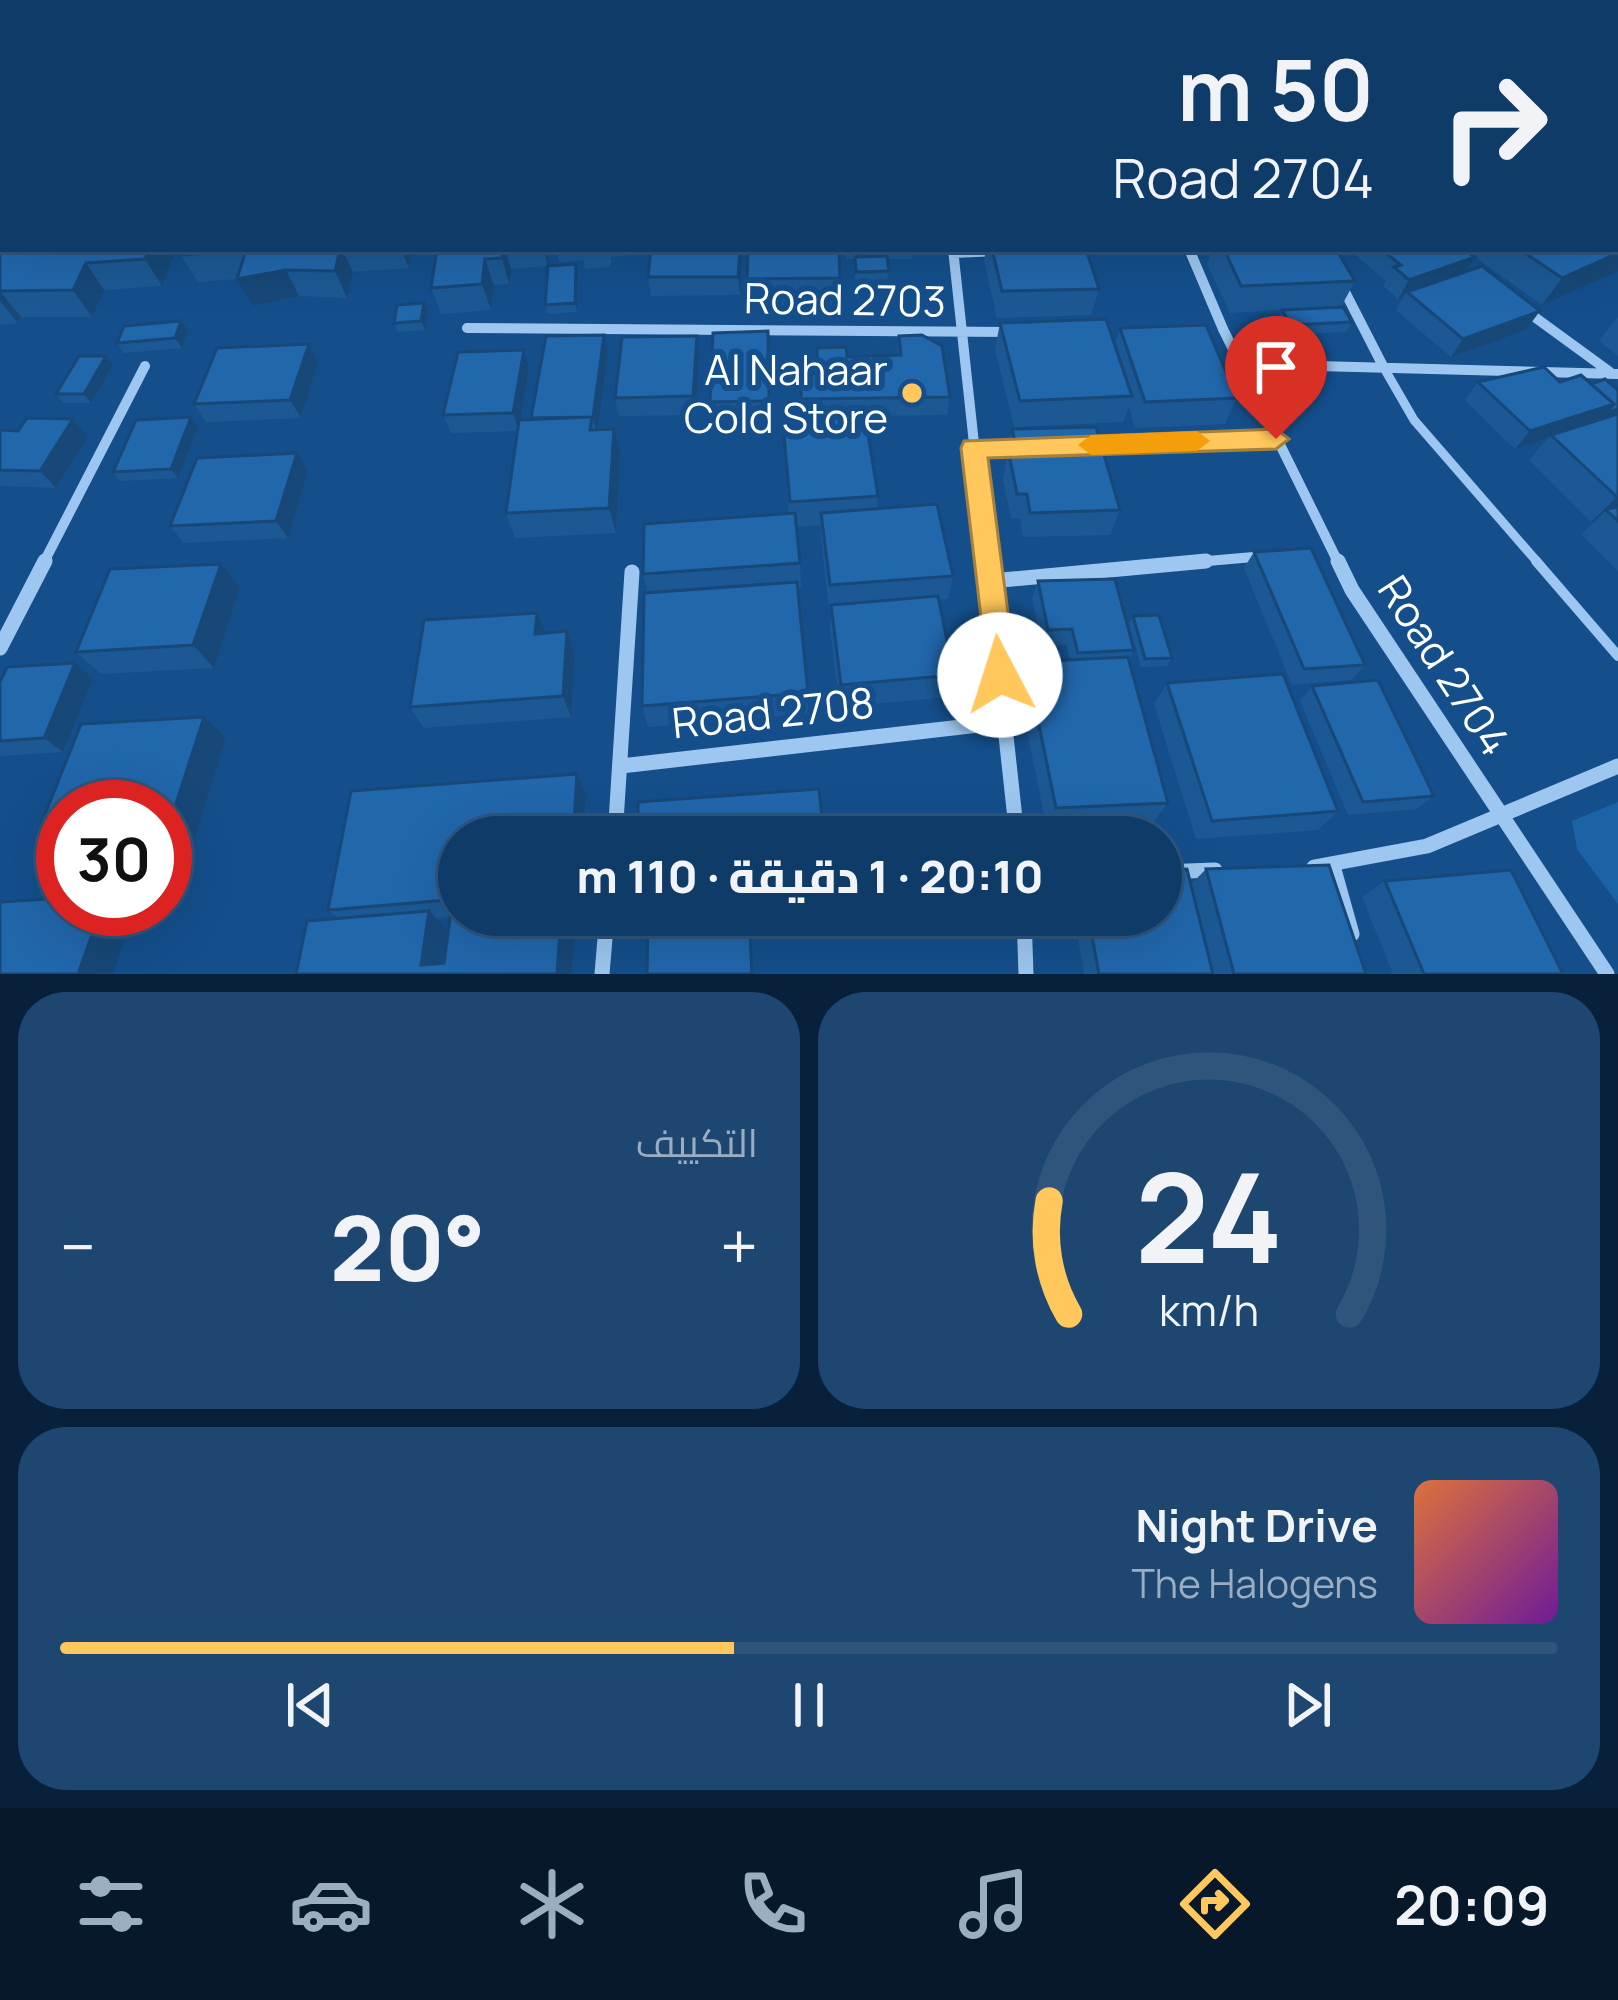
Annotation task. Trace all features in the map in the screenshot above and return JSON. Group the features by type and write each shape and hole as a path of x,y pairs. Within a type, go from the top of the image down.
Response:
{"street":[{"path":"953,252 1014,816"},
{"name":"Road 2704","path":"1190,252 1330,550 1607,974"},
{"path":"1333,269 1384,368"},
{"path":"1518,304 1616,375"},
{"name":"Road 2703","path":"466,328 1033,332"},
{"path":"1199,330 1223,329"},
{"path":"1240,364 1616,375"},
{"path":"0,649 146,365"},
{"path":"1067,446 1276,439"},
{"path":"974,448 1043,446"},
{"name":"Road 2704","path":"1308,552 1330,550"},
{"path":"991,581 1285,554"},
{"name":"Road 2708","path":"616,816 632,572"},
{"name":"Road 2708","path":"621,766 1005,722"},
{"path":"1501,818 1618,766"},
{"name":"Road 2704","path":"1290,868 1333,866 1427,846 1501,818"},
{"path":"1333,866 1357,952"},
{"path":"1182,871 1225,870"},
{"path":"602,974 606,936"},
{"path":"1025,936 1026,974"}],"lane":[{"path":"1384,368 1414,420 1618,656"}],"shaded area":[{"path":"1618,802 1618,904 1577,849 1572,821"}],"building":[{"path":"0,252 148,252 145,259 86,263 73,290 0,291"},
{"path":"245,252 339,252 335,271 286,270 237,279"},
{"path":"437,252 503,252 502,258 485,259 482,284 431,288"},
{"path":"651,252 740,252 738,277 648,277"},
{"path":"748,252 839,252 840,278 747,279"},
{"path":"993,252 1087,252 1099,289 1002,291"},
{"path":"1225,252 1338,252 1355,281 1241,286"},
{"path":"1385,252 1467,252 1475,257 1409,280 1394,267 1401,265"},
{"path":"1523,252 1618,252 1618,253 1562,278"},
{"path":"887,256 889,271 856,272 855,257"},
{"path":"576,264 575,303 545,305 548,266"},
{"path":"1482,266 1540,311 1463,339 1407,292"},
{"path":"424,303 421,321 394,323 397,305"},
{"path":"1343,307 1352,322 1290,325 1282,310"},
{"path":"1106,319 1132,396 1020,401 1000,323"},
{"path":"181,321 175,338 117,343 124,326"},
{"path":"1206,325 1237,398 1145,402 1120,328"},
{"path":"768,331 769,401 710,402 713,333"},
{"path":"604,335 593,417 531,418 546,336"},
{"path":"922,335 942,346 950,397 801,399 801,374 818,373 817,348 846,347 847,357 901,355 899,336"},
{"path":"697,336 693,396 615,398 622,337"},
{"path":"309,344 290,400 194,404 217,348"},
{"path":"524,350 513,413 443,415 458,352"},
{"path":"79,356 106,356 84,394 56,394"},
{"path":"1544,367 1560,382 1581,375 1614,404 1530,431 1478,382"},
{"path":"1605,379 1618,390 1618,409 1606,413 1614,404 1591,384"},
{"path":"864,409 878,496 790,502 782,414"},
{"path":"1618,414 1618,496 1617,497 1551,435"},
{"path":"191,417 171,469 113,472 136,420"},
{"path":"592,417 590,430 614,429 609,508 506,513 519,420"},
{"path":"27,418 73,419 40,471 0,470 0,430 18,431"},
{"path":"1096,427 1120,510 1030,513 1027,494 1017,494 1009,454 1018,454 1012,429"},
{"path":"297,453 276,521 170,526 197,458"},
{"path":"937,504 953,576 830,585 821,513"},
{"path":"795,513 800,563 643,574 644,524"},
{"path":"1311,548 1365,665 1304,669 1254,552"},
{"path":"221,564 193,645 76,652 110,569"},
{"path":"1115,579 1134,650 1078,653 1072,629 1048,630 1038,581"},
{"path":"797,582 808,693 642,706 644,593"},
{"path":"938,596 954,675 841,685 831,605"},
{"path":"537,613 535,634 567,631 563,696 410,707 424,620"},
{"path":"1159,615 1172,658 1145,659 1133,616"},
{"path":"1128,657 1168,803 1056,808 1026,662"},
{"path":"75,663 44,738 0,741 0,682 7,667"},
{"path":"1283,674 1338,811 1212,821 1167,683"},
{"path":"1378,680 1434,796 1363,802 1312,686"},
{"path":"204,717 184,780 59,780 81,724"},
{"path":"577,774 574,816 438,816 438,901 328,910 351,791"},
{"path":"819,789 822,816 638,816 638,802"},
{"path":"1329,865 1366,974 1234,974 1206,869"},
{"path":"1182,869 1187,869 1213,974 1099,974 1092,936 1182,936"},
{"path":"1511,870 1563,974 1424,974 1385,881"},
{"path":"36,900 36,936 91,936 78,974 0,974 0,902"},
{"path":"429,911 421,965 444,963 448,936 560,936 557,974 296,974 307,921"},
{"path":"648,936 750,936 752,974 647,974"}],"slow traffic":[{"path":"1091,445 1197,441"}],"place":[{"name":"Al Nahaar Cold Store","path":"912,393"}],"route":[{"path":"1000,675 974,448 1276,439"}]}
